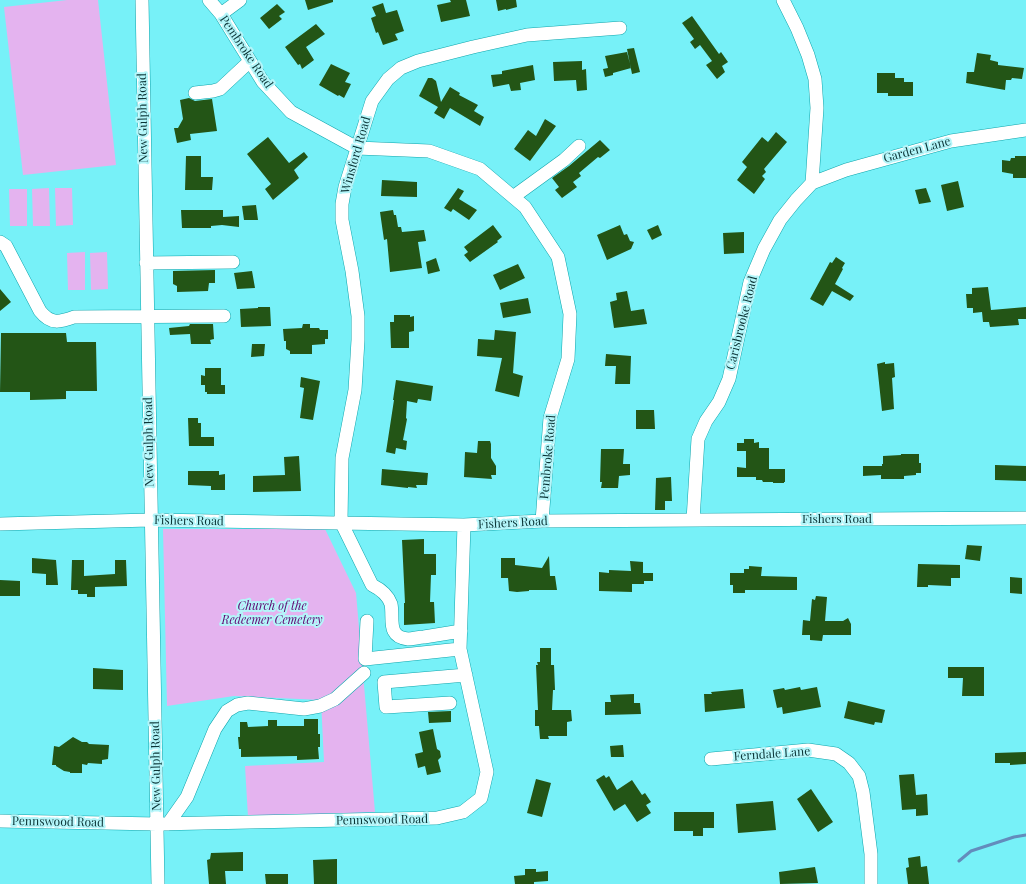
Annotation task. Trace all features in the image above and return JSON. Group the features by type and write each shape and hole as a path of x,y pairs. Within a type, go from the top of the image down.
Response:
{"street":[{"name":"New Gulph Road","path":"142,0 150,520 163,824 158,884"},
{"name":"Pembroke Road","path":"209,0 221,14 263,82 291,112 357,148 429,151 480,169 525,207 558,257 570,314 568,359 550,418 542,521"},
{"path":"221,14 240,0"},
{"path":"783,0 803,42 815,80 817,108 812,183"},
{"name":"Winsford Road","path":"341,522 342,458 354,390 358,340 358,316 352,271 342,220 342,204 345,187 372,101 388,79 402,68 418,61 473,46 527,35 620,28"},
{"path":"195,93 220,89 250,61"},
{"name":"Garden Lane","path":"812,183 846,170 950,141 1026,130"},
{"path":"513,197 564,160 579,146"},
{"name":"Carisbrooke Road","path":"693,520 698,439 729,379 750,282 764,248 780,220 812,183"},
{"path":"0,242 6,246 40,311 44,316 56,322 74,317 224,316"},
{"path":"146,263 233,262"},
{"name":"Fishers Road","path":"0,524 150,520 464,525 542,521 1026,518"},
{"path":"341,522 372,584 386,595 392,612 392,626 399,636 410,639 461,631"},
{"name":"Pennswood Road","path":"0,821 163,824 437,818 463,812 481,798 487,772 460,650 464,525"},
{"path":"163,824 187,797 215,729 227,711 237,705 248,703 304,709 320,706 335,699 364,673 367,621"},
{"path":"366,659 460,650"},
{"path":"364,673 384,682 466,675"},
{"path":"384,682 386,707 450,703"},
{"name":"Ferndale Lane","path":"711,759 808,750 836,754 849,763 859,776 863,792 871,854 871,884"}],"green space":[{"path":"67,0 98,0 116,165 23,175 4,7"},
{"path":"49,188 50,226 33,226 32,189"},
{"path":"55,188 72,188 73,225 56,226"},
{"path":"9,189 27,189 27,226 10,226"},
{"path":"85,252 85,290 68,290 67,253"},
{"path":"107,252 108,289 91,290 90,253"},
{"name":"Church of the Redeemer Cemetery","path":"163,529 325,529 356,593 375,812 248,817 245,766 324,762 321,700 234,696 167,706"}],"building":[{"path":"305,0 333,0 333,2 308,10"},
{"path":"450,0 466,0 470,16 441,22 437,5 451,2"},
{"path":"496,0 516,0 517,7 498,11"},
{"path":"383,3 386,13 397,10 404,31 395,34 398,40 383,45 378,32 376,33 371,18 376,16 372,7"},
{"path":"277,4 285,12 279,16 282,19 269,29 260,18"},
{"path":"692,16 719,54 721,52 728,62 722,66 725,72 717,79 706,65 712,61 700,45 695,49 690,42 694,39 682,23"},
{"path":"316,24 325,34 306,47 314,60 302,69 300,64 298,65 285,47"},
{"path":"634,48 640,72 632,74 627,49"},
{"path":"627,52 631,68 605,77 603,69 608,68 605,56"},
{"path":"977,53 991,55 990,60 998,62 998,65 1024,68 1022,79 1012,78 1011,80 1006,80 1005,90 966,83 967,72 974,72"},
{"path":"582,61 582,70 586,69 587,90 577,91 576,80 554,81 553,62"},
{"path":"331,64 350,73 345,82 351,84 344,98 319,85"},
{"path":"533,65 535,80 520,83 521,90 511,91 509,84 493,87 491,75 502,74 502,71"},
{"path":"877,73 895,73 895,78 904,78 904,82 913,82 913,96 888,96 888,93 877,93"},
{"path":"428,78 432,78 436,81 441,102 450,87 460,93 459,95 478,105 474,111 484,117 480,126 450,108 444,119 434,113 438,107 419,96"},
{"path":"189,98 195,101 212,99 217,131 190,134 191,140 177,143 174,128 178,128 183,119 180,100"},
{"path":"545,119 556,126 530,161 514,149 528,130 536,136"},
{"path":"776,132 787,142 764,169 766,172 762,176 765,179 754,194 737,180 747,167 742,162 762,137 768,142"},
{"path":"268,137 289,163 304,152 308,157 294,170 299,178 273,200 265,189 271,184 247,154"},
{"path":"600,140 610,150 600,158 598,157 579,173 581,176 573,182 577,187 562,198 555,190 559,187 552,178"},
{"path":"186,156 201,156 201,177 213,177 212,190 185,190"},
{"path":"1015,156 1026,156 1026,178 1013,178 1013,174 1002,172 1002,160 1010,161 1011,158 1015,158"},
{"path":"382,180 417,182 417,197 381,196"},
{"path":"958,181 964,207 947,211 941,185"},
{"path":"458,188 464,191 459,199 477,210 469,220 453,209 451,212 444,208"},
{"path":"926,188 931,202 919,204 915,190"},
{"path":"256,205 258,220 244,220 242,206"},
{"path":"181,210 223,210 223,217 239,216 239,227 222,225 211,226 211,228 182,228"},
{"path":"393,210 394,215 396,215 398,227 401,227 402,232 424,230 426,241 418,242 422,268 390,272 387,239 384,240 380,212"},
{"path":"493,225 502,237 497,241 498,242 470,262 464,255 468,252 464,247"},
{"path":"620,225 624,235 627,234 630,241 634,242 631,249 607,260 597,235"},
{"path":"658,225 662,235 652,240 647,230"},
{"path":"744,232 744,253 724,254 723,233"},
{"path":"836,257 845,263 835,284 854,296 850,301 832,291 823,306 810,299 830,262 832,263"},
{"path":"436,258 440,271 428,274 426,262"},
{"path":"518,264 525,278 500,290 493,275"},
{"path":"215,270 215,283 209,283 208,291 177,292 177,286 173,284 173,271"},
{"path":"252,271 255,288 237,289 234,273"},
{"path":"988,287 991,310 1026,307 1026,319 1018,319 1019,325 990,327 989,322 983,322 982,312 973,313 973,308 967,308 966,294 972,294 972,288"},
{"path":"0,289 11,302 0,311"},
{"path":"627,291 631,311 644,309 647,324 614,328 610,302 617,300 616,293"},
{"path":"528,298 531,313 503,318 500,303"},
{"path":"270,307 271,326 241,327 240,309"},
{"path":"394,315 414,316 414,331 409,332 409,348 391,348 390,322 394,322"},
{"path":"190,324 213,324 214,339 210,340 211,344 191,344 190,334 170,335 169,328 189,326"},
{"path":"303,324 310,324 310,328 328,330 328,339 325,339 325,344 312,345 312,354 290,354 290,351 286,349 283,329 302,328"},
{"path":"495,330 516,332 513,373 523,376 519,397 495,391 502,358 477,356 478,339 494,340"},
{"path":"1,333 66,333 67,342 96,342 97,391 66,391 66,399 30,400 30,392 0,392"},
{"path":"252,344 265,344 264,356 251,357"},
{"path":"606,354 631,356 630,384 615,384 616,366 605,366"},
{"path":"885,362 885,364 894,363 895,377 892,378 894,409 882,411 877,364"},
{"path":"205,368 221,368 221,385 225,385 225,394 207,394 207,392 205,392 205,385 201,385 201,375 205,376"},
{"path":"301,377 320,381 313,420 300,418 304,388 300,387"},
{"path":"396,380 433,386 431,401 418,399 417,403 407,401 407,419 403,440 407,441 406,450 396,448 395,454 386,452"},
{"path":"636,410 654,410 655,429 636,429"},
{"path":"188,418 198,418 198,423 201,423 201,437 214,437 214,446 189,446"},
{"path":"744,439 754,439 754,443 759,442 759,448 769,448 769,469 785,469 784,483 763,482 762,480 756,480 756,477 737,477 737,467 746,468 746,451 737,451 737,443 744,443"},
{"path":"478,441 490,441 491,458 496,466 496,475 491,475 492,479 464,477 465,452 477,453"},
{"path":"601,449 624,449 623,464 630,464 630,475 619,476 618,488 601,488"},
{"path":"919,454 921,473 904,476 904,479 881,479 881,475 863,476 863,466 882,466 883,456"},
{"path":"299,456 301,491 253,492 253,476 285,475 284,457"},
{"path":"995,465 1026,466 1026,481 995,480"},
{"path":"382,469 428,473 427,485 416,485 417,488 408,488 381,485"},
{"path":"188,471 219,471 219,475 225,474 225,490 211,490 211,486 188,485"},
{"path":"671,477 672,501 665,501 665,510 655,510 656,478"},
{"path":"424,539 424,554 436,554 436,575 431,575 430,602 434,602 435,623 404,625 405,603 402,540"},
{"path":"967,545 982,546 980,561 965,559"},
{"path":"549,556 550,576 555,576 557,590 509,591 508,578 501,578 501,558 515,558 515,565 542,568"},
{"path":"32,558 56,560 58,585 46,585 46,574 32,573"},
{"path":"72,560 84,560 84,576 115,574 115,560 126,560 127,586 95,587 95,597 87,597 87,594 78,594 78,590 71,590"},
{"path":"630,561 643,562 643,573 653,573 653,581 644,581 644,584 632,584 632,592 599,591 599,572 609,573 609,570 631,571"},
{"path":"918,564 960,565 960,578 951,578 951,586 928,585 928,587 917,587"},
{"path":"749,566 762,567 761,576 797,577 797,590 745,590 745,593 733,593 733,585 730,585 730,573 744,573 744,569 749,569"},
{"path":"1010,577 1022,578 1022,594 1010,593"},
{"path":"0,580 20,581 20,596 0,596"},
{"path":"816,596 827,597 825,621 843,621 848,618 851,624 851,635 823,635 822,641 810,640 810,635 802,635 803,620 810,621 812,599 815,600"},
{"path":"540,648 551,648 551,665 554,665 555,690 553,690 552,710 571,710 572,721 567,722 567,736 548,736 549,739 540,739 539,726 535,726 535,710 538,710 536,665 538,665 537,662 540,662"},
{"path":"948,667 984,667 984,696 962,696 963,678 948,678"},
{"path":"93,668 123,670 123,690 93,689"},
{"path":"800,687 801,690 817,687 821,707 783,714 782,707 777,708 773,690 784,688 785,690"},
{"path":"743,689 745,708 705,712 704,694"},
{"path":"634,694 634,703 640,703 641,714 605,715 605,702 611,702 610,695"},
{"path":"848,701 885,710 882,723 875,722 874,725 844,718"},
{"path":"451,711 451,722 429,723 428,712"},
{"path":"304,719 318,719 318,734 320,734 320,747 318,747 319,759 297,760 297,756 241,757 238,737 240,737 240,722 247,722 248,727 268,726 268,720 277,720 277,726 304,726"},
{"path":"433,729 437,749 440,751 441,757 438,760 441,772 427,775 425,766 418,768 415,754 423,752 419,732"},
{"path":"73,737 89,744 109,745 108,759 102,760 102,764 82,764 82,773 70,773 64,771 56,765 52,765 54,746 59,747"},
{"path":"623,745 624,757 611,757 610,746"},
{"path":"1026,752 1026,764 1010,765 1010,763 995,763 995,753"},
{"path":"914,774 916,795 927,794 928,815 916,816 916,809 902,810 899,775"},
{"path":"604,775 606,778 609,776 617,790 632,780 642,795 645,793 651,802 646,805 651,813 637,822 625,804 614,811 596,780"},
{"path":"536,779 551,783 542,817 527,813"},
{"path":"811,789 833,822 818,832 797,799"},
{"path":"773,801 776,830 738,833 736,804"},
{"path":"674,812 714,812 714,828 703,828 703,836 693,836 693,831 674,831"},
{"path":"243,852 243,871 225,871 226,884 209,884 207,860 210,859 211,853"},
{"path":"920,856 921,867 927,866 929,884 908,884 906,868 909,867 908,858"},
{"path":"337,859 337,884 314,884 313,860"},
{"path":"815,867 818,883 780,884 779,872"},
{"path":"525,869 536,869 536,872 548,871 548,881 534,882 534,884 515,884 514,876 525,875"},
{"path":"265,874 288,874 288,884 266,884"}],"waterway":[{"path":"959,861 971,851 1014,837 1026,835"}]}
